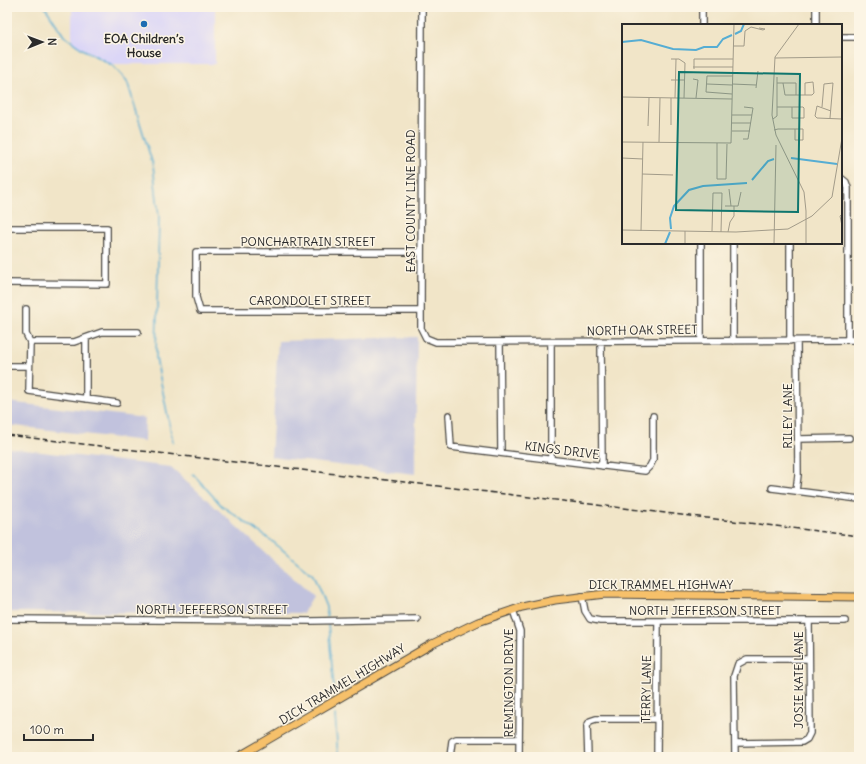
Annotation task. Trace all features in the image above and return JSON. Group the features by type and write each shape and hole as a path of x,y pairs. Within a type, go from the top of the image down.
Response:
{"main road":[{"name":"DICK TRAMMEL HIGHWAY","path":"238,757 437,641 478,622 539,603 582,596 622,593 859,597"}],"street":[{"name":"EAST COUNTY LINE ROAD","path":"422,7 420,311 421,328 426,338"},
{"path":"702,7 702,24"},
{"path":"816,7 816,24"},
{"path":"842,37 859,37"},
{"path":"842,179 846,182 848,188 848,340"},
{"path":"7,228 107,228 107,284 7,284"},
{"path":"701,244 701,341"},
{"path":"733,244 733,341"},
{"path":"790,244 790,340"},
{"name":"PONCHARTRAIN STREET","path":"200,311 196,298 196,252 421,252"},
{"path":"26,309 26,334 30,342 28,366 28,388 30,392 117,403"},
{"name":"CARONDOLET STREET","path":"200,311 420,311"},
{"path":"30,342 74,342 102,332 138,332"},
{"path":"86,338 86,399"},
{"name":"NORTH OAK STREET","path":"426,338 436,342 859,340"},
{"name":"RILEY LANE","path":"796,491 798,475 798,341"},
{"path":"500,342 501,453"},
{"path":"551,342 551,460"},
{"path":"601,342 602,466"},
{"path":"7,366 28,366"},
{"name":"KINGS DRIVE","path":"449,415 451,447 645,471 653,460 653,416"},
{"path":"798,439 848,438"},
{"path":"772,488 859,499"},
{"name":"NORTH JEFFERSON STREET","path":"582,596 585,611 590,619 594,621 845,621"},
{"name":"REMINGTON DRIVE","path":"513,610 520,631 519,757"},
{"name":"NORTH JEFFERSON STREET","path":"7,619 311,621 417,619"},
{"name":"JOSIE KATE LANE","path":"735,743 802,742 808,739 810,733 810,621"},
{"name":"TERRY LANE","path":"657,757 658,622"},
{"path":"735,757 734,676 738,664 747,659 809,659"},
{"path":"588,757 587,726 590,721 596,719 657,719"},
{"path":"450,757 450,745 452,741 456,739 519,739"}],"shaded area":[{"name":"EOA Children’s House","path":"72,7 215,7 215,64 110,64 72,42"},
{"path":"417,337 415,474 271,457 278,341"},
{"path":"7,402 145,418 144,441 7,425"},
{"path":"7,448 171,467 313,596 303,613 7,612"}],"waterway":[{"path":"45,7 64,36 84,50 112,65 127,81 153,165 159,217 156,358 173,442"},
{"path":"193,474 222,506 272,541 313,575 326,607 327,617"},
{"path":"328,624 334,688"},
{"path":"335,715 338,757"}],"railway":[{"path":"7,435 859,536"}],"place":[{"name":"EOA Children’s House","path":"144,24"}]}
